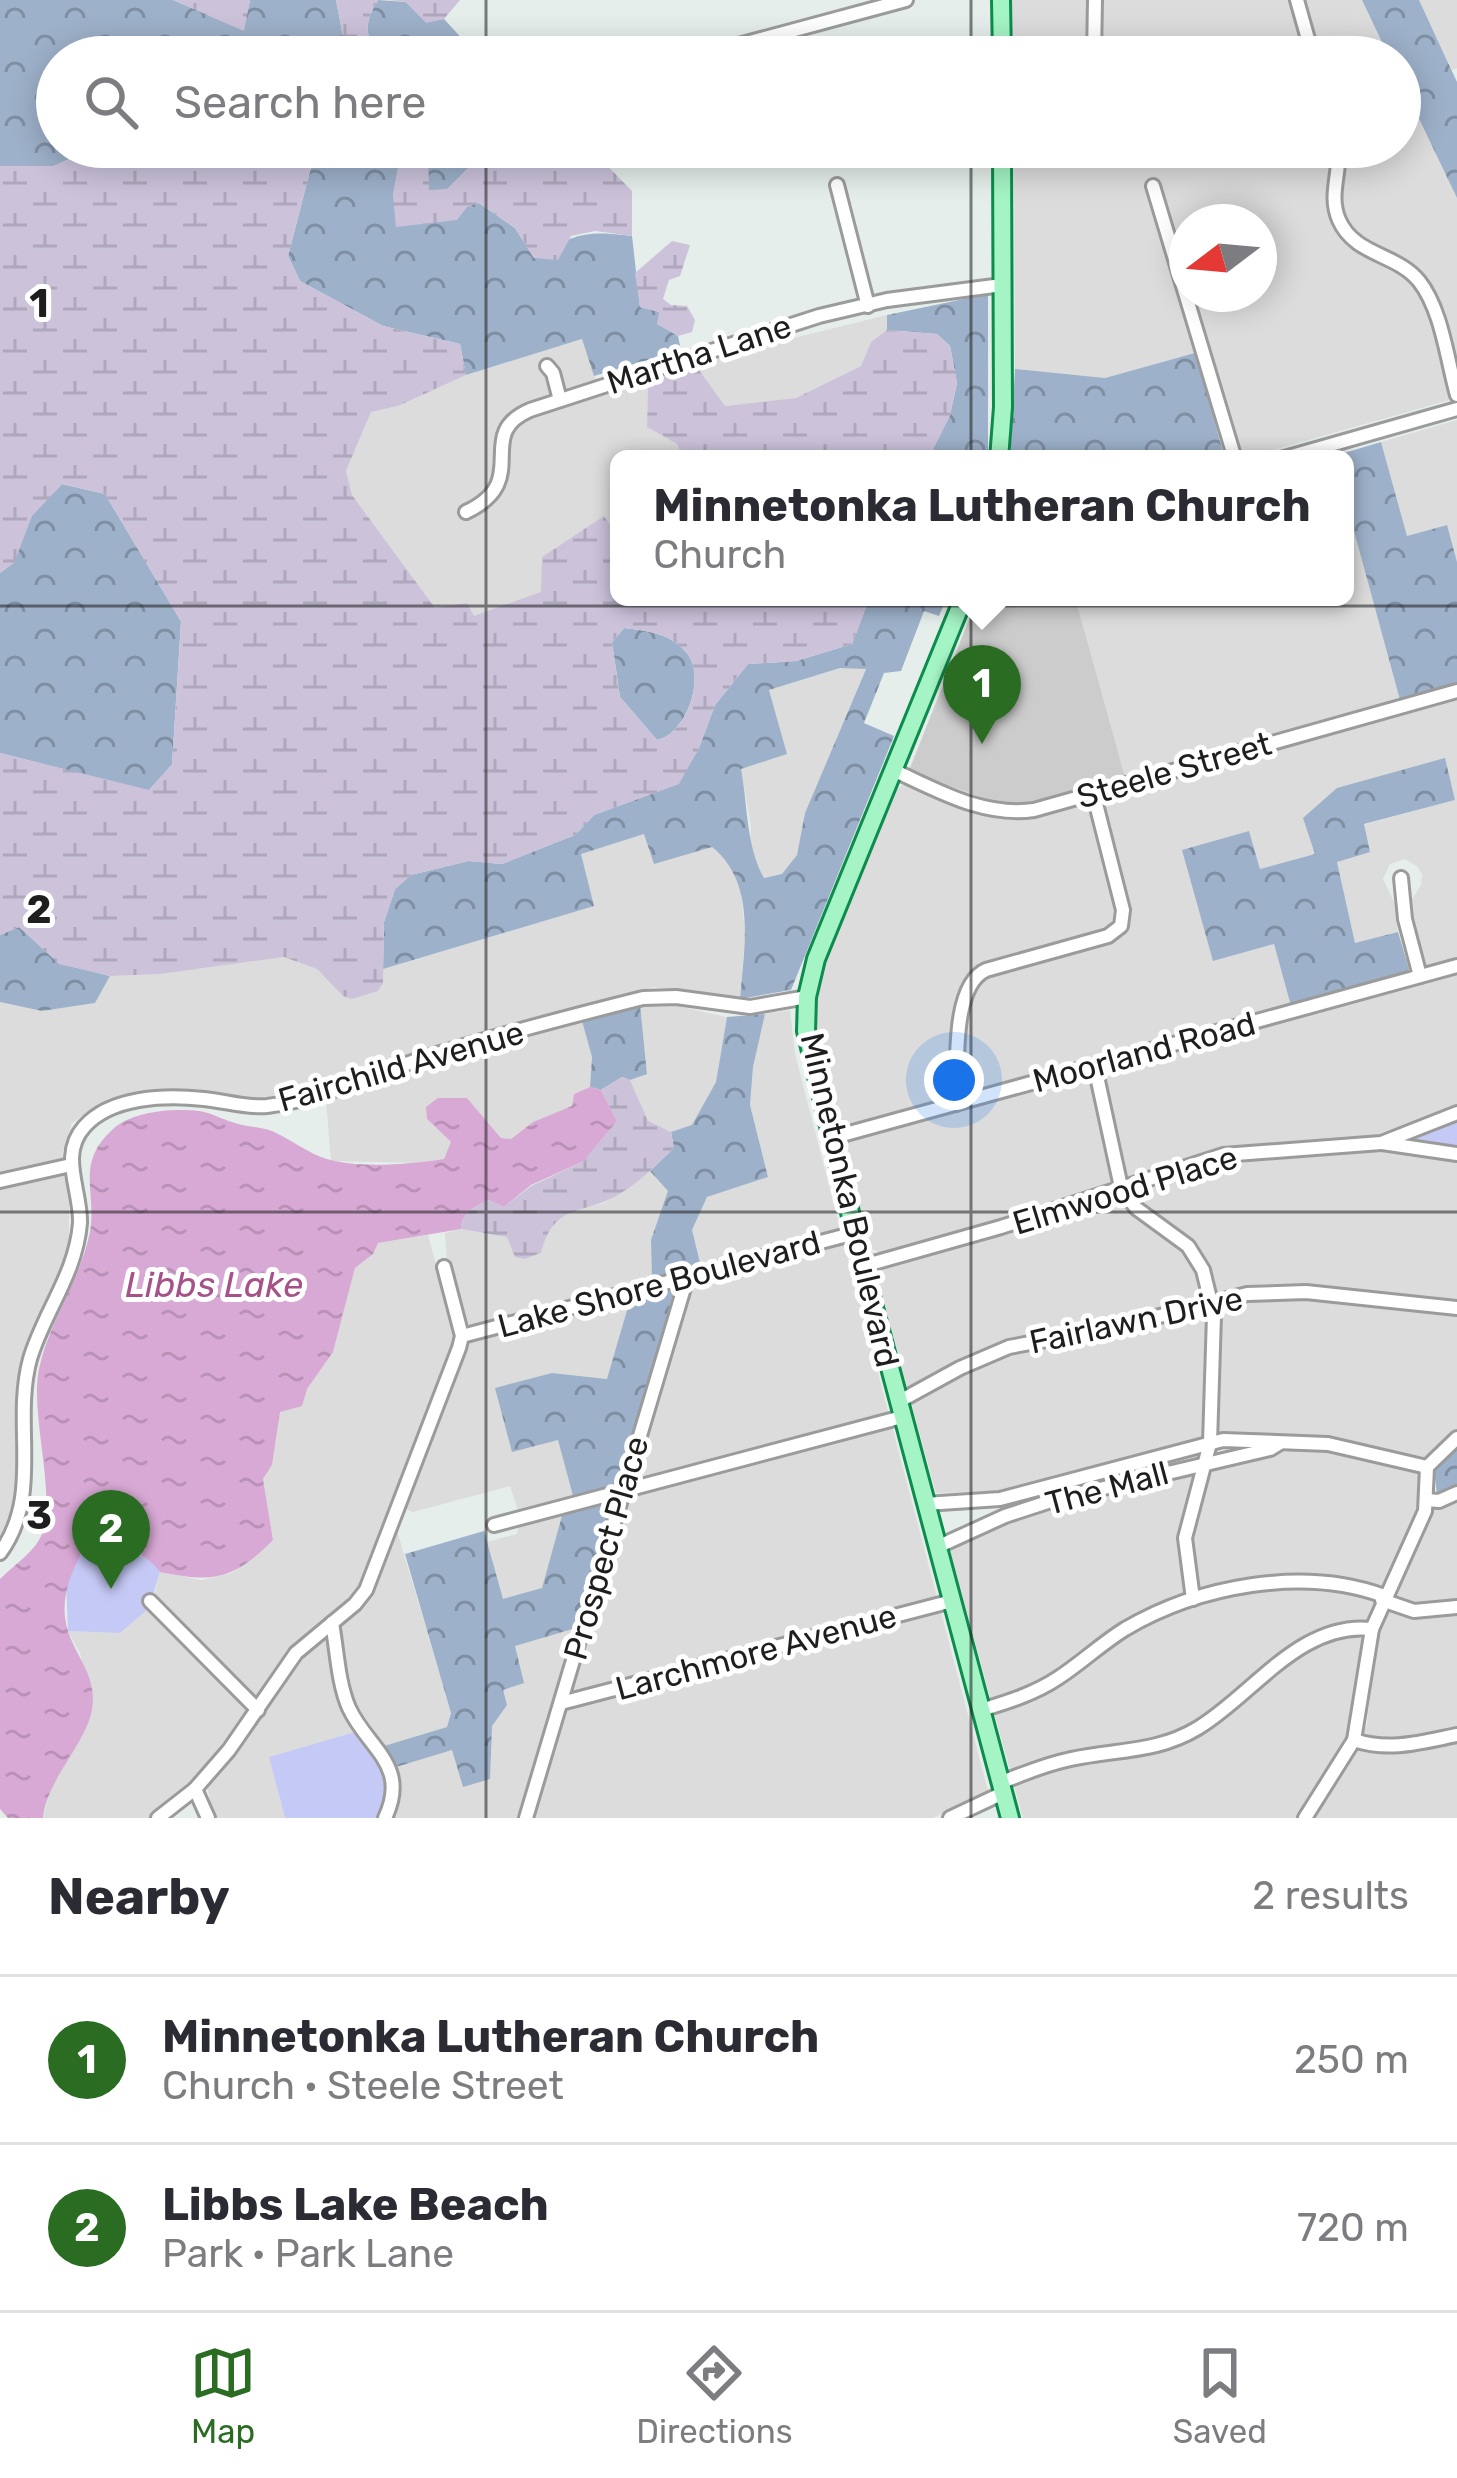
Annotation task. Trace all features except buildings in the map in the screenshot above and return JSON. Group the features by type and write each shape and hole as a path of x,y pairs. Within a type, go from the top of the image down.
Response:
{"main road":[{"path":"1001,0 1002,36"},
{"path":"999,450 1002,168"},
{"name":"Minnetonka Boulevard","path":"960,606 816,959 806,1031 900,1409 1010,1818"}],"street":[{"path":"772,36 906,0"},
{"path":"1094,36 1095,0"},
{"path":"1297,0 1307,36"},
{"path":"1336,168 1339,219 1356,244 1396,263 1418,280 1431,305 1457,395"},
{"path":"837,185 868,306"},
{"path":"1153,186 1232,450"},
{"name":"Martha Lane","path":"466,512 488,502 501,482 500,446 509,423 519,415 819,316 1003,285"},
{"path":"547,366 560,400"},
{"path":"1313,450 1457,409"},
{"name":"Steele Street","path":"893,770 982,808 1008,813 1457,691"},
{"path":"956,1104 962,1000 969,981 986,970 1108,936 1121,926 1123,910 1093,793"},
{"path":"1401,878 1405,919 1420,976"},
{"name":"Moorland Road","path":"831,1138 1457,966"},
{"name":"Fairchild Avenue","path":"70,1165 82,1129 108,1110 127,1104 202,1099 260,1107 285,1103 420,1059 643,998 750,1006 807,998"},
{"path":"1095,1066 1121,1187 1136,1208 1188,1246 1212,1303 1210,1443 1185,1538 1193,1599"},
{"name":"Elmwood Place","path":"863,1265 1001,1227 1223,1155 1381,1143 1457,1113"},
{"path":"1381,1143 1457,1154"},
{"path":"0,1181 70,1165 80,1206 77,1242 58,1300 31,1357 24,1496 14,1530 0,1553"},
{"name":"Lake Shore Boulevard","path":"462,1336 855,1232"},
{"name":"Lake Shore Boulevard","path":"158,1818 195,1789 296,1653 366,1590 462,1336 444,1267"},
{"name":"Prospect Place","path":"526,1818 687,1278"},
{"name":"Fairlawn Drive","path":"494,1525 900,1409 960,1367 1009,1347 1120,1326 1247,1294 1306,1292 1457,1308"},
{"path":"1305,1818 1354,1740 1372,1628 1427,1500 1426,1467 1457,1438"},
{"name":"The Mall","path":"937,1547 1057,1499 1270,1449 1281,1442"},
{"name":"The Mall","path":"925,1504 1000,1499 1210,1443 1281,1442 1357,1449 1426,1467"},
{"path":"1427,1500 1439,1501 1457,1493"},
{"path":"981,1710 1043,1687 1128,1628 1193,1599 1248,1586 1346,1587 1414,1611 1457,1607"},
{"path":"150,1601 258,1710"},
{"name":"Larchmore Avenue","path":"561,1703 952,1601"},
{"path":"332,1623 350,1712 389,1765 393,1797 385,1818"},
{"path":"950,1818 1002,1788 1075,1758 1144,1750 1174,1740 1205,1723 1287,1656 1340,1631 1372,1628"},
{"path":"1354,1740 1382,1747 1457,1735"},
{"path":"195,1789 208,1818"}],"shaded area":[{"path":"1012,0 1362,0 1379,36 1013,36"},
{"path":"1419,0 1457,0 1457,68 1452,70"},
{"path":"1421,123 1457,198 1457,398 1273,450 1238,450 1208,350 1105,378 1015,369 1014,168 1421,168"},
{"path":"887,315 887,330 871,342 861,366 796,398 724,406 694,363"},
{"path":"583,339 600,393 648,380 647,427 680,450 610,450 610,526 604,517 542,592 473,617 435,609 352,495 346,471 371,412 398,406 466,375"},
{"path":"1457,420 1457,562 1446,525 1407,537 1381,442"},
{"path":"1354,531 1400,700 1125,777 1078,606 1354,606"},
{"path":"974,606 1078,606 1125,777 1024,805 1004,806 910,768"},
{"path":"840,668 866,668 805,813 797,855 782,874 763,878 750,853 751,826 741,769 787,754 769,690"},
{"path":"1457,698 1457,961 1423,967 1408,906 1422,875 1405,859 1390,864 1383,879 1394,902 1398,932 1355,944 1337,861 1363,825 1455,800 1444,759 1315,854 1260,869 1249,831 1213,961 1274,944 1291,1006 841,1128 817,1031 816,995 821,972 898,788 905,784 988,816 1026,818"},
{"path":"644,834 712,847 740,883 745,934 740,999 653,987 279,1095 253,1098 167,1089 130,1094 93,1108 72,1123 62,1154 69,1189 69,1248 25,1349 19,1383 19,1484 0,1546 0,1002 42,1011 95,1003 110,976 284,957 317,969 343,995 383,983 383,969 593,906 580,854"},
{"path":"1457,973 1457,1107 1368,1137 1287,1141 1221,1151 882,1254 871,1248 844,1147 849,1140"},
{"path":"663,1003 727,1017 716,1082 692,1126 671,1132 648,1122 630,1080 647,1073 640,1004"},
{"path":"790,1010 795,1054 840,1228 701,1267 691,1232 707,1197 768,1177 750,1105 753,1067 765,1014"},
{"path":"582,1021 592,1057 590,1087 574,1094 573,1106 533,1122 511,1139 501,1138 467,1098 427,1119 452,1143 444,1159 331,1161 326,1099"},
{"path":"1457,1119 1457,1151 1399,1142"},
{"path":"1378,1149 1457,1162 1457,1429 1426,1457 1318,1437 1220,1434 1005,1491 936,1493 877,1277 886,1266 1194,1172 1285,1155"},
{"path":"650,1171 669,1191 651,1240 652,1280 474,1327 468,1324 447,1260 445,1233 461,1229 507,1237 547,1228 569,1211 604,1203"},
{"path":"428,1235 454,1330 453,1347 358,1590 287,1653 214,1759 149,1818 43,1818 51,1786 93,1707 80,1653 68,1631 120,1633 154,1596 160,1572 201,1580 232,1573 273,1540 263,1479 272,1465 280,1412 307,1389 333,1352 355,1268 373,1254 377,1243"},
{"path":"844,1244 988,1791 933,1818 533,1818 691,1287"},
{"path":"630,1300 608,1379 552,1373 558,1439 573,1496 518,1511 510,1486 413,1512 404,1508 474,1339"},
{"path":"1294,1450 1326,1450 1414,1469 1421,1496 1366,1620 1347,1737 1296,1818 1023,1818 950,1550 1006,1522 1110,1491"},
{"path":"1457,1501 1457,1818 1313,1818 1357,1751 1367,1724 1376,1641 1385,1611 1435,1506"},
{"path":"563,1512 542,1588 502,1600 487,1542 517,1534 519,1523"},
{"path":"397,1531 451,1712 447,1727 384,1746 354,1700 341,1625 371,1595"},
{"path":"109,1545 152,1560 160,1572 149,1608 120,1633 68,1631 66,1583 82,1551"},
{"path":"576,1628 518,1818 391,1818 399,1791 396,1767 453,1749 492,1726 514,1645"},
{"path":"324,1637 331,1641 358,1731 269,1757 285,1818 214,1818 207,1786 296,1665"},
{"path":"358,1731 382,1772 385,1793 377,1818 285,1818 269,1757"}],"green space":[{"path":"0,0 173,0 243,30 250,0 336,0 343,36 36,36 36,167 0,166"},
{"path":"173,0 250,0 244,31"},
{"path":"336,0 378,0 370,15 369,36 343,36"},
{"path":"378,0 406,2 426,22 444,19 460,36 369,36 370,15"},
{"path":"388,0 460,0 444,19 426,23 406,2"},
{"path":"1362,0 1419,0 1457,82 1457,198 1421,123 1421,36 1379,36"},
{"path":"0,166 311,168 288,256 300,281 383,326 460,344 466,375 398,406 371,412 346,471 352,495 435,608 467,603 474,616 541,592 542,557 604,516 610,525 610,606 867,606 852,644 796,661 748,664 715,705 679,784 594,815 575,835 502,864 468,861 411,875 395,889 384,922 383,983 378,991 352,999 343,996 317,969 284,957 110,976 59,964 19,927 0,935 0,753 149,790 172,764 181,622 105,494 62,484 32,516 14,563 0,573","holes":["624,628 658,634 686,652 695,675 685,716 657,740 620,697 612,642"]},
{"path":"311,168 398,168 393,196 467,206 479,203 515,228 534,258 580,236 632,236 640,307 660,312 658,324 678,336 681,350 594,376 582,339 466,375 460,344 383,326 300,281 288,256"},
{"path":"398,168 428,168 429,190 447,189 468,168 610,168 632,191 632,236 595,231 571,236 558,260 534,258 515,228 479,203 467,207 457,220 396,227 393,196"},
{"path":"428,168 468,168 447,190 428,190"},
{"path":"672,241 690,245 680,276 669,280 663,299 687,306 695,320 692,332 678,336 657,324 659,312 640,307 635,273"},
{"path":"988,294 988,450 932,450 950,415 957,383 950,346 937,334 887,330 887,315"},
{"path":"887,330 937,334 950,346 957,382 950,415 932,450 680,450 647,427 648,380 694,363 725,406 796,398 861,366 871,342"},
{"path":"1195,353 1222,450 1010,450 1015,369 1105,378"},
{"path":"1381,442 1407,536 1447,525 1457,562 1457,684 1400,700 1354,531 1354,450"},
{"path":"62,484 105,494 181,621 172,765 148,791 0,753 0,573 14,562 31,516"},
{"path":"867,606 943,606 939,616 924,611 901,671 884,673 864,723 894,736 791,990 740,999 745,938 736,879 712,847 654,864 644,834 581,854 594,906 383,969 384,922 395,889 411,875 468,861 502,864 575,835 594,815 678,784 699,748 715,705 748,664 796,661 852,644","holes":["840,668 866,669 805,813 797,855 782,874 764,878 751,839 741,769 787,754 769,690"]},
{"path":"624,628 665,637 692,662 694,688 685,716 657,740 620,697 612,642"},
{"path":"1445,758 1455,800 1364,824 1370,852 1337,862 1355,943 1398,932 1409,969 1406,974 1291,1006 1274,944 1213,961 1182,850 1249,831 1260,869 1315,854 1303,818 1337,788"},
{"path":"19,927 59,963 110,976 95,1003 42,1011 0,1002 0,935"},
{"path":"640,1004 647,1074 630,1080 622,1077 601,1090 590,1087 592,1057 582,1021"},
{"path":"765,1014 750,1105 768,1177 707,1197 692,1230 701,1267 652,1280 651,1240 668,1191 650,1171 674,1148 671,1132 692,1125 716,1082 727,1017"},
{"path":"622,1077 630,1080 648,1121 671,1132 674,1148 655,1166 621,1193 562,1217 541,1253 524,1259 515,1257 507,1237 461,1229 466,1214 479,1205 489,1200 504,1207 531,1186 584,1161 617,1121 601,1090"},
{"path":"675,1287 620,1480 615,1486 573,1496 558,1440 512,1452 495,1388 552,1373 607,1379 630,1300"},
{"path":"1457,1448 1457,1488 1437,1494 1434,1469"},
{"path":"607,1500 611,1504 576,1628 515,1646 524,1683 503,1690 507,1705 492,1726 490,1779 463,1787 452,1750 396,1767 384,1746 447,1727 451,1713 405,1554 484,1531 503,1599 542,1588 563,1512"}],"water":[{"name":"Libbs Lake","path":"590,1087 601,1090 617,1121 584,1161 531,1185 504,1207 489,1200 479,1205 466,1214 461,1229 378,1243 373,1254 355,1268 333,1352 307,1389 302,1406 280,1412 272,1465 263,1479 273,1540 259,1553 234,1571 195,1577 160,1572 144,1557 125,1550 82,1552 69,1580 65,1610 68,1631 90,1681 91,1714 52,1787 43,1818 8,1818 0,1809 0,1579 36,1545 45,1525 39,1369 90,1232 91,1167 101,1143 130,1119 188,1110 269,1130 335,1161 418,1162 444,1159 451,1142 427,1119 426,1107 438,1098 467,1098 501,1138 511,1139 533,1122 572,1106 574,1094"}],"place":[{"name":"Minnetonka Lutheran Church","path":"982,744"},
{"name":"Libbs Lake Beach","path":"111,1589"}]}
